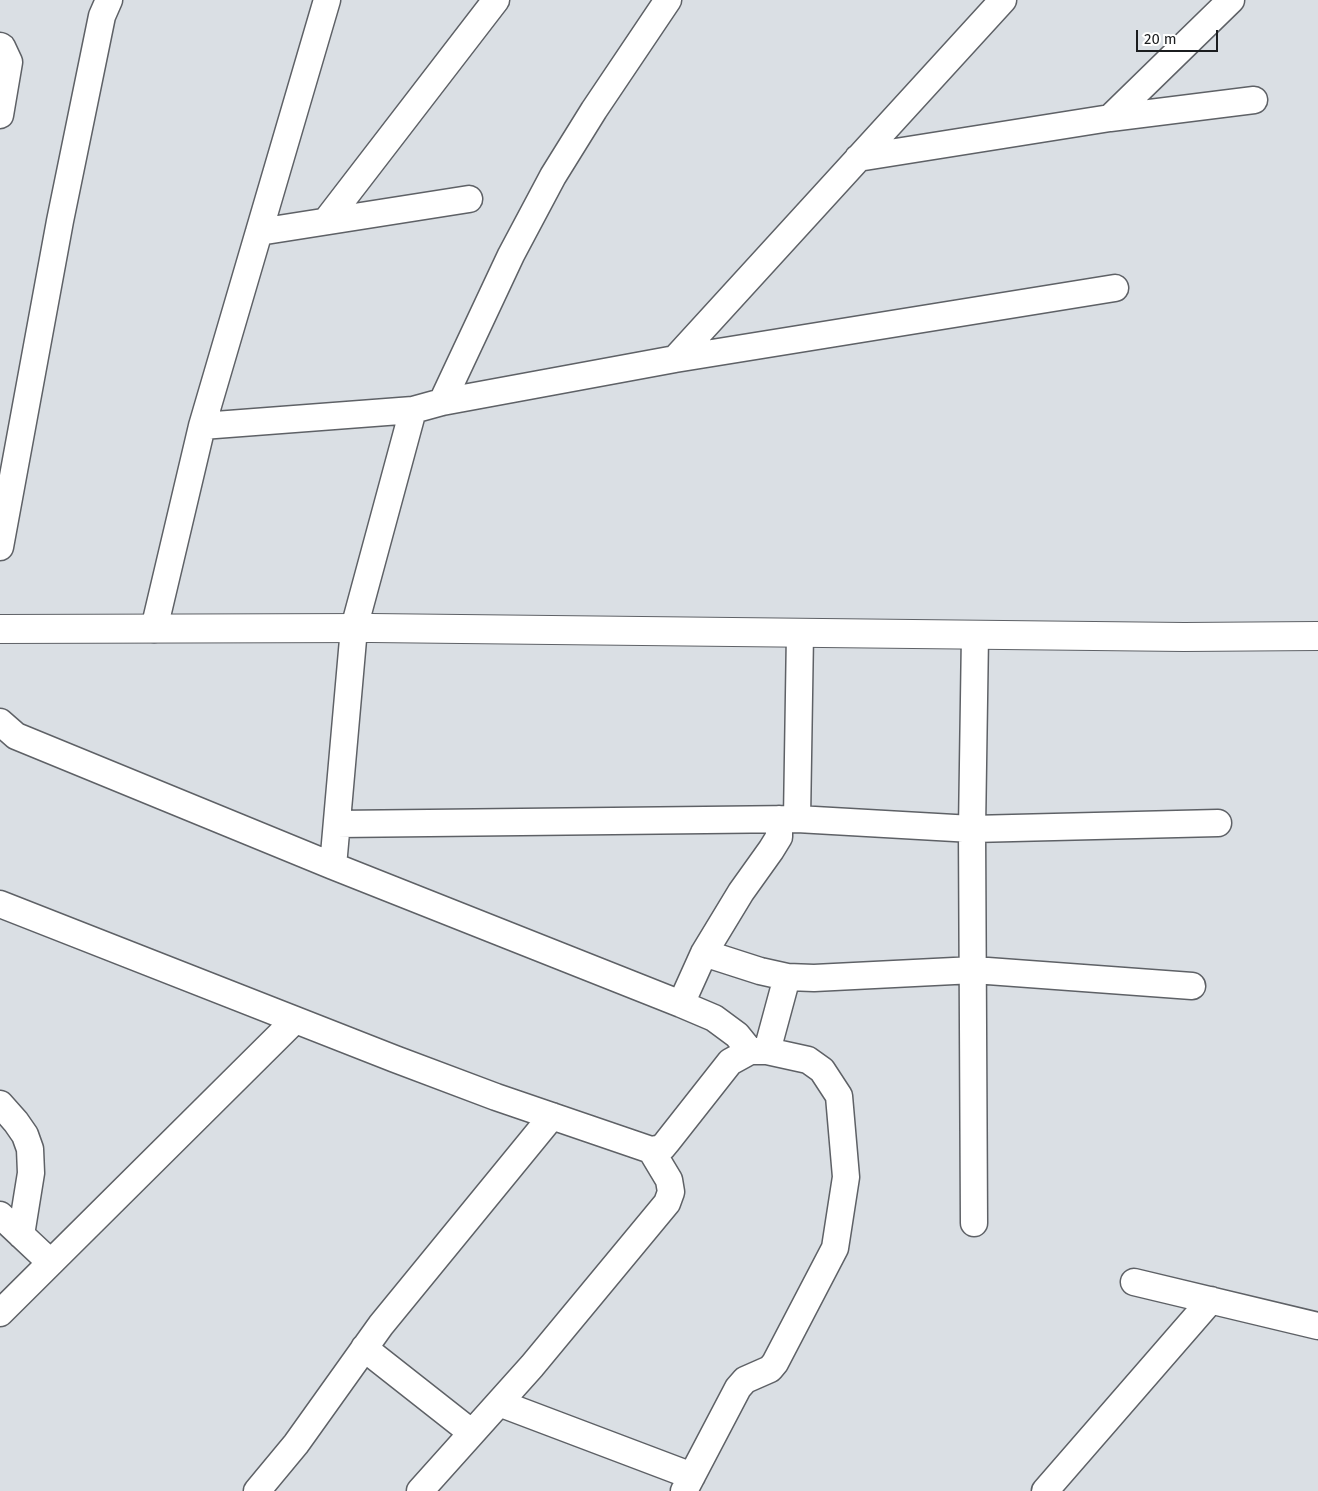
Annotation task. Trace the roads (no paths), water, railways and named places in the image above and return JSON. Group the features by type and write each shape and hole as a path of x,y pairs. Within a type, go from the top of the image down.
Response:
{"main road":[{"path":"0,629 354,628 1184,637 1318,636"}],"street":[{"path":"0,547 60,221 102,16 109,0"},
{"path":"154,629 202,426 327,0"},
{"path":"326,221 496,0"},
{"path":"442,402 511,255 553,176 594,110 668,0"},
{"path":"675,360 1003,0"},
{"path":"1110,118 1231,0"},
{"path":"0,46 9,62 0,115"},
{"path":"858,158 1110,118 1254,100"},
{"path":"259,232 469,199"},
{"path":"202,426 413,410 442,402 675,360 1115,288"},
{"path":"333,866 354,628 413,410"},
{"path":"681,1004 704,953 740,892 775,844 788,819 800,633"},
{"path":"974,635 972,829 974,1223"},
{"path":"0,722 16,736 333,866 714,1018 758,1051 808,1060 822,1070 839,1096 846,1177 835,1248 775,1363 770,1368 745,1380 738,1388 688,1484 499,1402"},
{"path":"337,824 788,819 972,829 1218,823"},
{"path":"0,904 395,1060 651,1150 662,1148 730,1062 758,1051 787,977"},
{"path":"704,953 760,971 787,977 814,978 974,970 1192,986"},
{"path":"0,1313 295,1020"},
{"path":"0,1104 25,1135 30,1149 31,1173 21,1235"},
{"path":"258,1491 296,1444 381,1325 552,1116"},
{"path":"420,1491 532,1366 667,1203 671,1192 669,1180 651,1150"},
{"path":"0,1214 50,1262"},
{"path":"1134,1282 1318,1326"},
{"path":"1045,1491 1211,1300"},
{"path":"364,1348 472,1433"}]}
